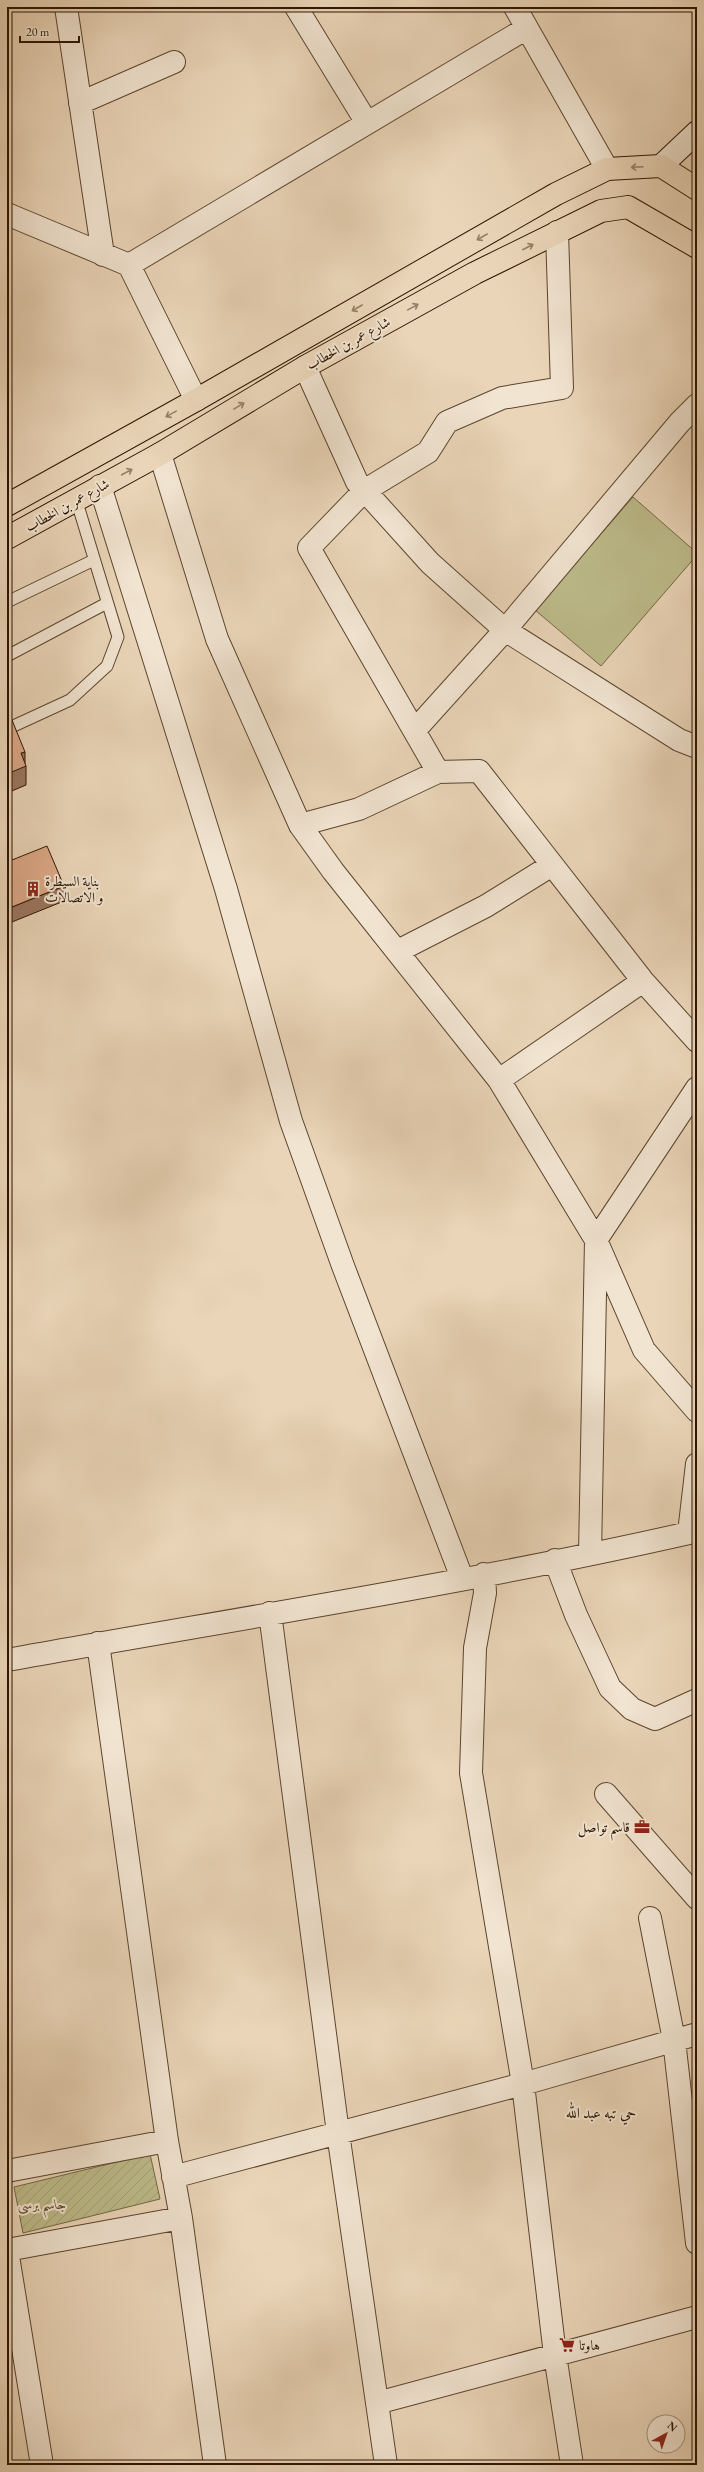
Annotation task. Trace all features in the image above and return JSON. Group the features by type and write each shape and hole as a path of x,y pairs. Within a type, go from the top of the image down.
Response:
{"main road":[{"name":"شارع عمر بن الخطاب","path":"7,505 196,400 556,194 607,169 661,166"},
{"path":"661,166 697,189"},
{"name":"شارع عمر بن الخطاب","path":"7,538 160,454 305,367 474,273 601,211 628,207 697,246"}],"street":[{"path":"66,7 103,255"},
{"path":"296,7 367,123"},
{"path":"515,7 607,169"},
{"path":"129,265 527,28"},
{"path":"80,103 174,62"},
{"path":"661,166 697,132"},
{"path":"7,214 129,265 196,400"},
{"path":"438,772 309,548 364,491 428,452 447,422 502,398 562,388 557,232"},
{"path":"305,367 357,482 430,563 505,630 679,740 697,747"},
{"path":"415,730 505,630 680,422 697,405"},
{"path":"160,454 217,639 300,825 333,871 499,1080 596,1240 644,1350 697,1411"},
{"path":"100,486 226,889 291,1121 343,1266 462,1578"},
{"path":"300,825 359,809 438,772 479,771 643,981 697,1041"},
{"path":"398,951 486,906 552,865"},
{"path":"499,1080 643,981"},
{"path":"590,1554 596,1240 697,1088"},
{"path":"7,1660 484,1574 689,1533 697,1464"},
{"path":"556,1560 576,1614 610,1688 632,1709 655,1719 697,1700"},
{"path":"484,1574 485,1592 475,1648 471,1773 523,2084 555,2355 572,2465"},
{"path":"270,1613 338,2133 386,2465"},
{"path":"98,1643 167,2142 181,2218 215,2465"},
{"path":"606,1794 697,1898"},
{"path":"650,1918 674,2040 697,2243"},
{"path":"173,2177 523,2084 697,2034"},
{"path":"7,2171 167,2142"},
{"path":"42,2465 7,2250 181,2218"},
{"path":"377,2403 697,2317"}],"lane":[{"path":"7,729 70,700 107,666 118,638 76,499"},
{"path":"7,602 94,560"},
{"path":"7,656 107,603"}],"green space":[{"path":"633,497 697,553 697,555 601,666 535,610"},
{"name":"جاسم برسی","path":"150,2154 160,2199 23,2233 14,2187"}],"building":[{"path":"12,720 25,752 21,753 26,766 7,774 7,722"},
{"name":"بناية السيطرة و الاتصالات","path":"47,846 64,886 7,909 7,862"}],"place":[{"name":"بناية السيطرة و الاتصالات","path":"33,889"},
{"name":"قاسم تواصل","path":"642,1827"},
{"name":"هاوتا","path":"567,2345"}],"district":[{"name":"حي تبه عبد الله","path":"601,2113"}]}
